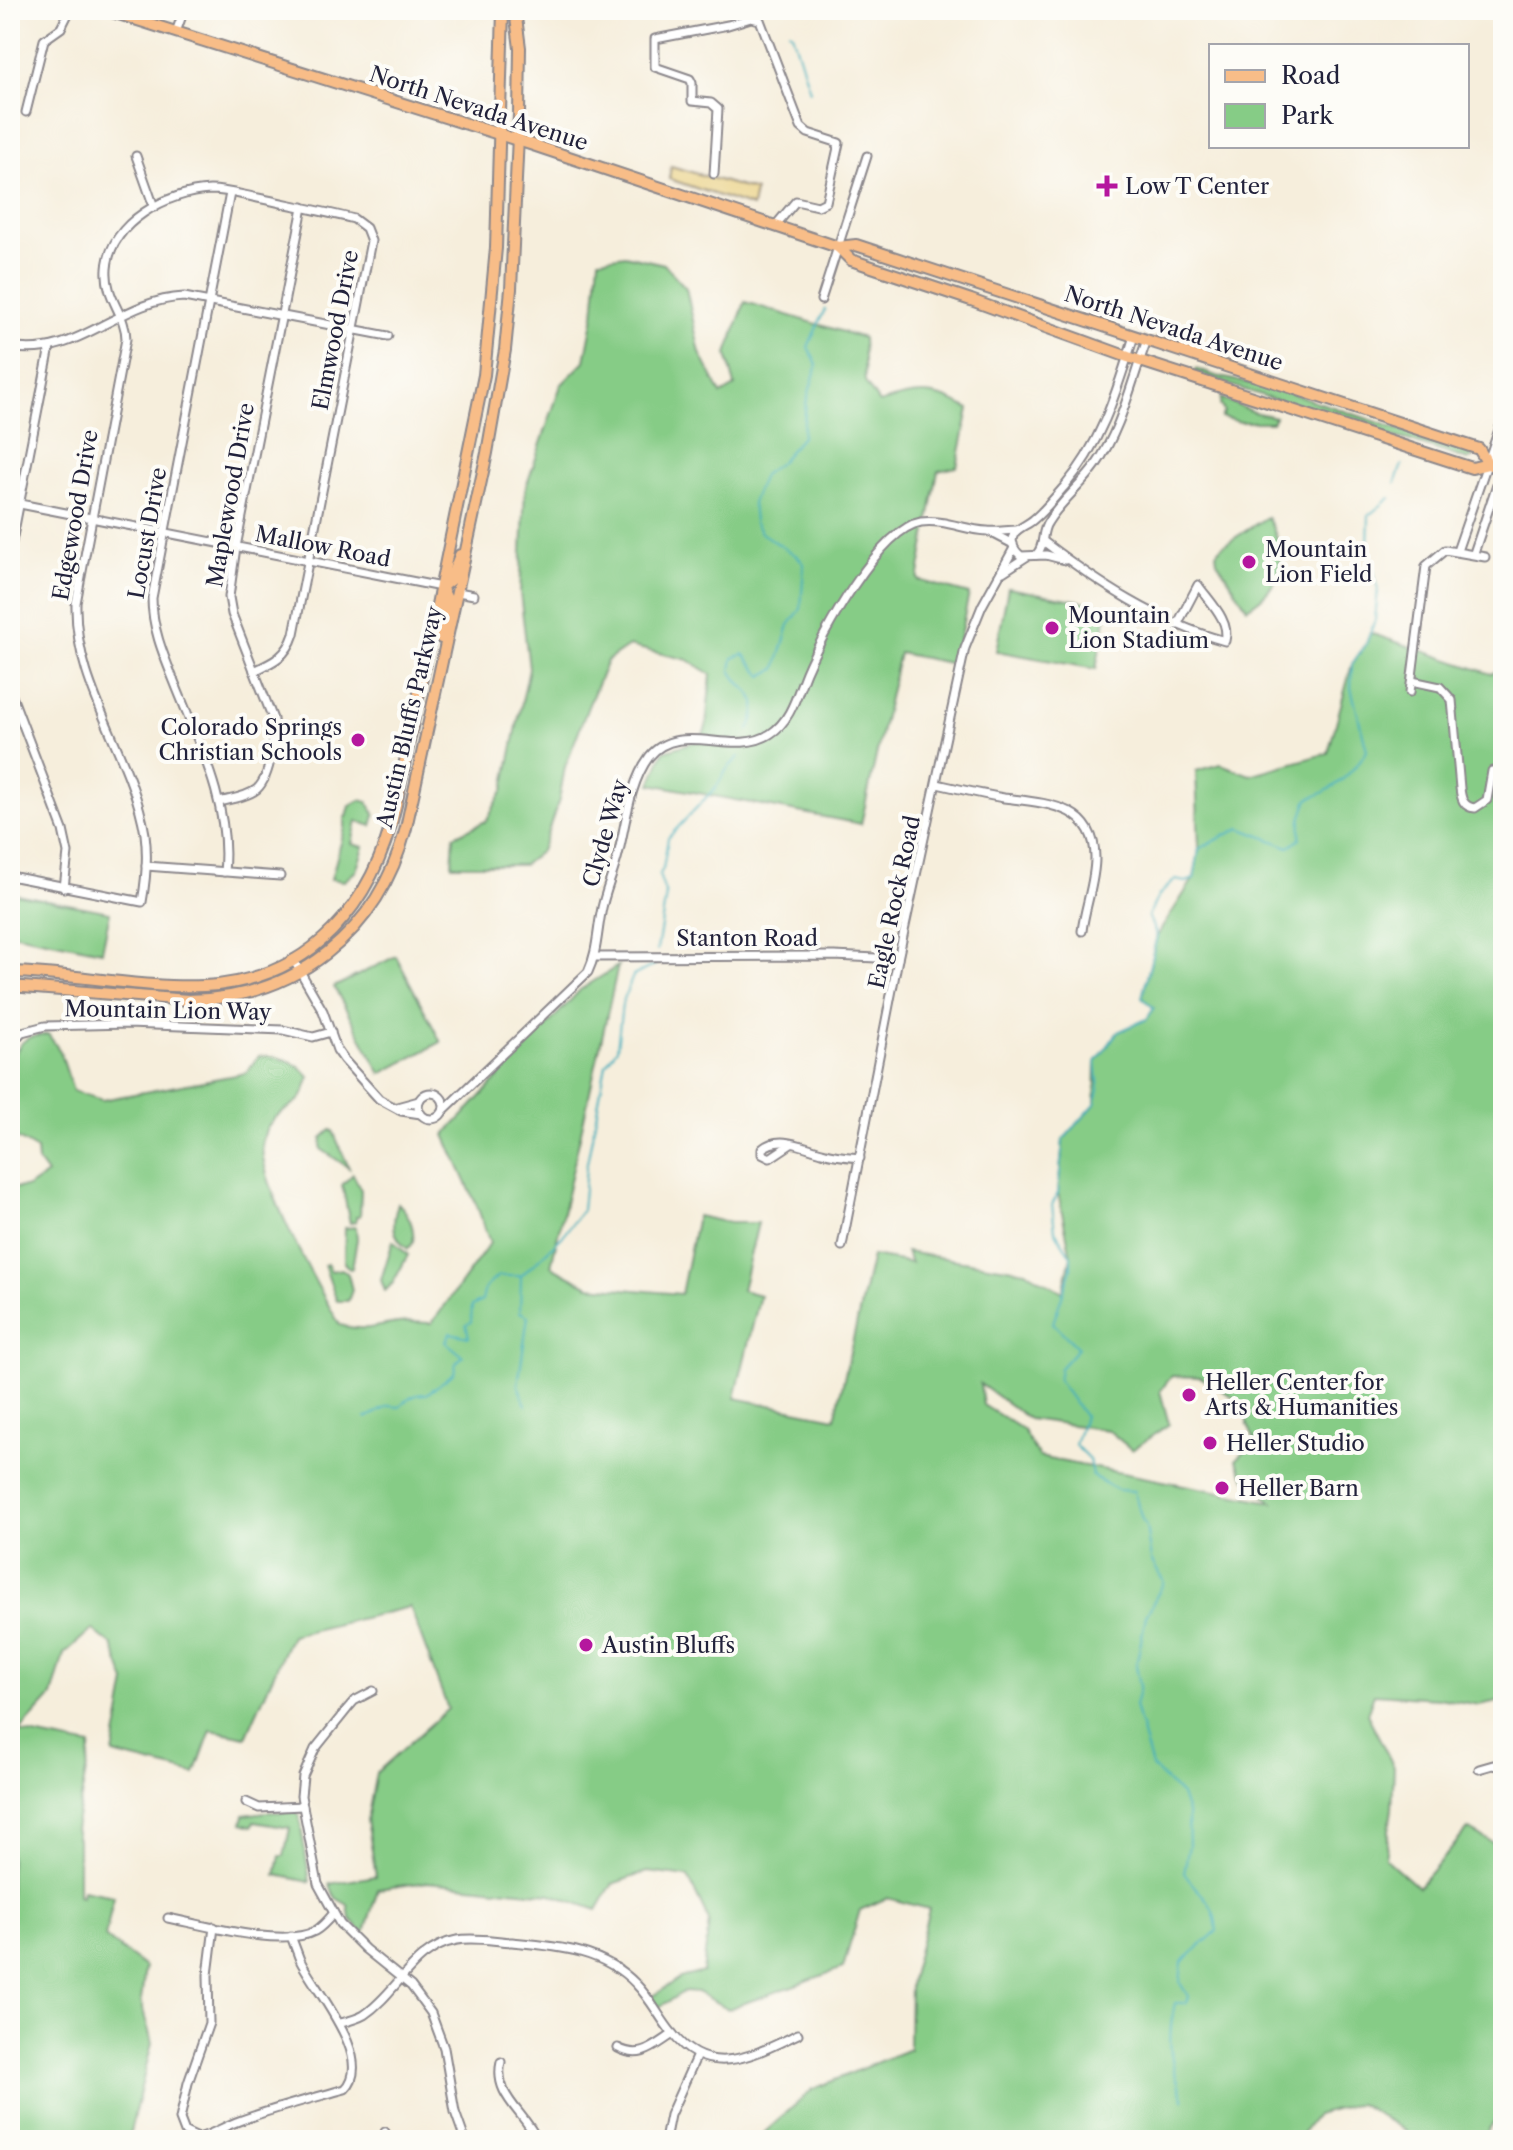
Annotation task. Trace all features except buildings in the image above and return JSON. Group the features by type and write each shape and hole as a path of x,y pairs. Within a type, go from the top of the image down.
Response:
{"main road":[{"name":"North Nevada Avenue","path":"106,10 500,135 838,247 856,245 1479,449 1488,464"},
{"name":"Austin Bluffs Parkway","path":"10,972 204,986 244,980 293,959 325,937 362,895 380,860 396,805 484,375 494,277 503,10"},
{"name":"Austin Bluffs Parkway","path":"10,986 205,1000 247,993 301,972 335,947 357,925 388,878 402,843 458,592 505,350 511,289 520,57 515,10"},
{"name":"North Nevada Avenue","path":"838,247 851,260 1140,361 1472,468 1488,464 1503,468"},
{"path":"438,681 447,599 441,587 452,575 471,526"}],"street":[{"path":"26,112 44,40 61,28 70,10"},
{"path":"176,32 184,10"},
{"path":"714,174 718,109 711,103 692,101 690,79 655,67 655,39 751,18 760,20 801,127 808,133 839,143 826,202 818,206 796,201 775,226"},
{"path":"136,156 154,207"},
{"path":"821,300 867,156"},
{"name":"Elmwood Drive","path":"119,316 109,293 107,268 110,255 127,226 154,207 207,190 354,219 366,228 371,249 294,634 288,651 276,661 254,671"},
{"name":"Locust Drive","path":"224,872 225,839 219,802 155,628 152,588 230,193"},
{"name":"Maplewood Drive","path":"219,802 260,786 266,773 274,726 232,614 229,597 236,547 303,207"},
{"path":"10,347 31,350 50,347 72,340 139,305 164,298 184,297 388,336"},
{"name":"Edgewood Drive","path":"64,888 142,902 146,866 142,818 85,671 78,640 76,603 126,339 119,316"},
{"path":"990,532 1017,530 1026,526 1049,504 1085,460 1111,411 1134,336"},
{"path":"1065,560 1036,555 1048,521 1080,487 1109,444 1147,340"},
{"path":"10,552 50,347"},
{"path":"1457,551 1503,418"},
{"path":"1474,553 1503,468"},
{"name":"Mallow Road","path":"10,502 441,587"},
{"name":"Clyde Way","path":"444,1110 579,983 595,957 605,896 637,781 650,756 661,747 677,741 743,743 762,739 780,726 792,707 824,634 881,549 897,532 924,522 950,523 990,532"},
{"path":"1026,526 1036,528 1065,560 1149,612 1177,625 1225,641 1227,634 1225,624 1198,585 1177,625"},
{"name":"Eagle Rock Road","path":"842,1246 898,959 965,648 974,622 1013,546 1017,530"},
{"path":"990,532 1026,557"},
{"path":"1410,692 1426,566 1445,550 1485,557"},
{"name":"Eagle Rock Road","path":"1001,573 1026,557 1036,555"},
{"path":"458,592 474,595"},
{"path":"1412,681 1440,687 1452,700 1460,788 1466,805 1475,808 1487,800 1492,771"},
{"path":"10,691 63,830 68,853 64,888 10,876"},
{"path":"937,784 992,796 1046,802 1065,809 1082,823 1092,838 1095,856 1082,931"},
{"path":"146,866 280,876"},
{"name":"Stanton Road","path":"595,957 834,956 898,959"},
{"path":"293,959 323,1011 337,1050 367,1089 382,1102 401,1111 431,1119 444,1110 441,1097"},
{"name":"Mountain Lion Way","path":"10,1045 22,1032 45,1026 128,1024 283,1030 313,1037 331,1032"},
{"name":"Clyde Way","path":"397,1107 419,1101 428,1093 450,1097 464,1090"},
{"path":"419,1101 421,1114"},
{"path":"10,1140 10,1160"},
{"path":"791,1144 860,1158"},
{"path":"373,1691 354,1701 315,1749 303,1776 303,1806 318,1884 333,1914 355,1940 401,1977 425,2003 441,2035 455,2112 465,2140"},
{"path":"1479,1769 1493,1765 1503,1767"},
{"path":"246,1802 259,1808 303,1806"},
{"path":"168,1918 258,1935 291,1936 314,1932 333,1914"},
{"path":"214,1927 208,1975 209,2023 188,2083 180,2119 185,2132 198,2138 220,2132 235,2122 345,2089 350,2084 354,2072 341,2023 301,1961 291,1936"},
{"path":"341,2023 363,2015 425,1954 458,1940 481,1939 574,1949 606,1962 636,1984 682,2045 697,2055 724,2061 740,2059 798,2034"},
{"path":"618,2048 630,2054 638,2053 673,2034"},
{"path":"665,2140 670,2115 697,2055"},
{"path":"501,2062 498,2075 502,2090 537,2140"}],"green space":[{"path":"625,255 664,264 686,288 700,353 721,394 735,386 727,354 745,302 863,338 865,382 879,403 925,394 945,398 969,409 957,467 938,471 918,580 969,594 954,664 899,653 861,824 651,784 664,751 701,740 706,727 711,674 688,660 629,646 607,661 565,767 559,800 541,851 523,865 452,865 454,836 486,821 504,789 529,668 520,593 525,490 561,385 585,361 594,315 599,259"},
{"path":"1196,369 1288,392 1472,454 1472,458 1468,460 1408,440 1382,435 1195,373"},
{"path":"1221,398 1253,412 1275,417 1272,422 1240,422 1221,417 1224,412"},
{"name":"Mountain Lion Field","path":"1267,517 1278,543 1280,568 1269,590 1247,608 1217,561 1216,553"},
{"name":"Mountain Lion Stadium","path":"1008,588 1108,606 1096,669 996,651"},
{"path":"1370,633 1491,674 1503,668 1503,1700 1479,1705 1438,1698 1374,1694 1367,1714 1394,1767 1385,1858 1418,1887 1468,1829 1503,1848 1503,2047 1498,2058 1498,2116 1481,2140 1420,2140 1359,2103 1316,2115 1297,2140 756,2140 813,2089 909,2049 910,1984 929,1909 887,1898 860,1910 843,1968 728,2009 697,1992 685,1991 659,2007 652,1997 680,1978 703,1972 709,1921 688,1877 647,1872 612,1884 597,1910 551,1894 427,1882 378,1889 364,1935 350,1918 348,1905 336,1898 329,1884 376,1876 367,1820 376,1773 448,1709 410,1607 291,1635 246,1737 211,1730 195,1774 113,1754 126,1682 112,1645 92,1629 64,1654 52,1696 19,1732 91,1746 75,1829 78,1840 78,1895 81,1896 82,1890 114,1896 105,1937 145,1967 141,2002 152,2043 128,2140 10,2140 10,1188 28,1187 47,1174 38,1162 37,1150 15,1137 10,1084 14,1057 20,1046 28,1038 48,1034 60,1051 73,1091 102,1100 246,1073 259,1056 281,1058 299,1067 310,1077 305,1091 295,1104 269,1124 263,1139 263,1156 278,1205 304,1261 340,1325 364,1328 402,1322 432,1323 490,1243 445,1135 580,990 618,966 551,1266 589,1286 681,1294 697,1216 730,1223 758,1223 742,1290 760,1295 735,1398 835,1418 872,1256 911,1263 906,1252 1026,1271 1063,1292 1071,1256 1058,1193 1063,1140 1095,1104 1096,1062 1118,1032 1147,1019 1154,1008 1142,998 1157,936 1194,878 1199,849 1196,771 1221,764 1250,775 1328,753 1352,664","holes":["1172,1376 1200,1377 1246,1405 1247,1423 1255,1441 1245,1446 1246,1450 1236,1460 1244,1477 1272,1502 1039,1457 1022,1429 983,1405 980,1384 1029,1419 1108,1430 1132,1450 1169,1424 1160,1391"]},
{"path":"360,800 368,802 375,815 372,826 357,821 352,844 364,847 356,871 344,881 331,879 345,828 345,817 350,806"},
{"path":"10,893 110,912 102,951 10,933"},
{"path":"396,956 441,1042 381,1074 334,987"},
{"path":"331,1130 349,1168 321,1149 322,1138"},
{"path":"353,1174 361,1190 360,1216 356,1216 356,1222 350,1223 342,1185"},
{"path":"398,1203 412,1226 413,1243 408,1249 398,1239 394,1228"},
{"path":"356,1227 357,1239 350,1269 344,1263 345,1228"},
{"path":"393,1241 408,1255 393,1283 385,1291 381,1280"},
{"path":"327,1264 331,1271 342,1269 348,1274 352,1290 348,1301 337,1301 324,1265"},
{"path":"295,1812 299,1815 310,1882 276,1875 290,1828 242,1823 244,1815"}],"sand":[{"path":"671,166 755,191 752,207 669,179"}],"waterway":[{"path":"789,31 810,91"},
{"path":"749,730 754,717 754,701 731,670 733,658 744,654 762,676 776,669 789,625 801,609 804,564 761,533 754,522 752,503 763,475 779,463 802,437 806,403 817,365 808,347 825,309"},
{"path":"1395,483 1402,465"},
{"path":"1184,2100 1171,2052 1175,2003 1186,2003 1188,1996 1180,1983 1182,1962 1217,1931 1210,1904 1184,1873 1189,1845 1188,1816 1181,1795 1152,1767 1135,1706 1140,1685 1136,1666 1146,1616 1164,1582 1151,1560 1146,1526 1134,1491 1118,1490 1092,1476 1089,1459 1075,1445 1084,1416 1058,1380 1060,1368 1078,1348 1053,1323 1071,1269 1071,1256 1055,1231 1052,1205 1058,1193 1063,1140 1095,1104 1099,1090 1096,1062 1118,1032 1147,1019 1154,1008 1142,998 1157,936 1148,916 1159,895 1175,880 1186,882 1194,879 1199,849 1240,828 1289,847 1300,839 1301,819 1308,799 1342,780 1367,750 1351,688 1352,664 1366,644 1375,620 1378,589 1368,548 1369,515 1390,498"},
{"path":"657,950 666,895 659,875 663,869 668,838 717,786 739,757"},
{"path":"366,1418 389,1406 400,1407 415,1395 427,1394 454,1373 456,1363 463,1356 446,1342 450,1333 469,1337 466,1325 471,1322 472,1306 482,1301 485,1288 498,1276 521,1276 562,1237 582,1210 586,1168 606,1064 617,1048 622,1004 633,976 656,964"},
{"path":"521,1277 520,1312 528,1316 518,1385 526,1405"}],"place":[{"name":"Low T Center","path":"1107,186"},
{"name":"Mountain Lion Field","path":"1249,562"},
{"name":"Mountain Lion Stadium","path":"1052,628"},
{"name":"Colorado Springs Christian Schools","path":"358,740"},
{"name":"Heller Center for Arts & Humanities","path":"1189,1395"},
{"name":"Heller Studio","path":"1210,1443"},
{"name":"Heller Barn","path":"1222,1488"},
{"name":"Austin Bluffs","path":"586,1645"}]}
